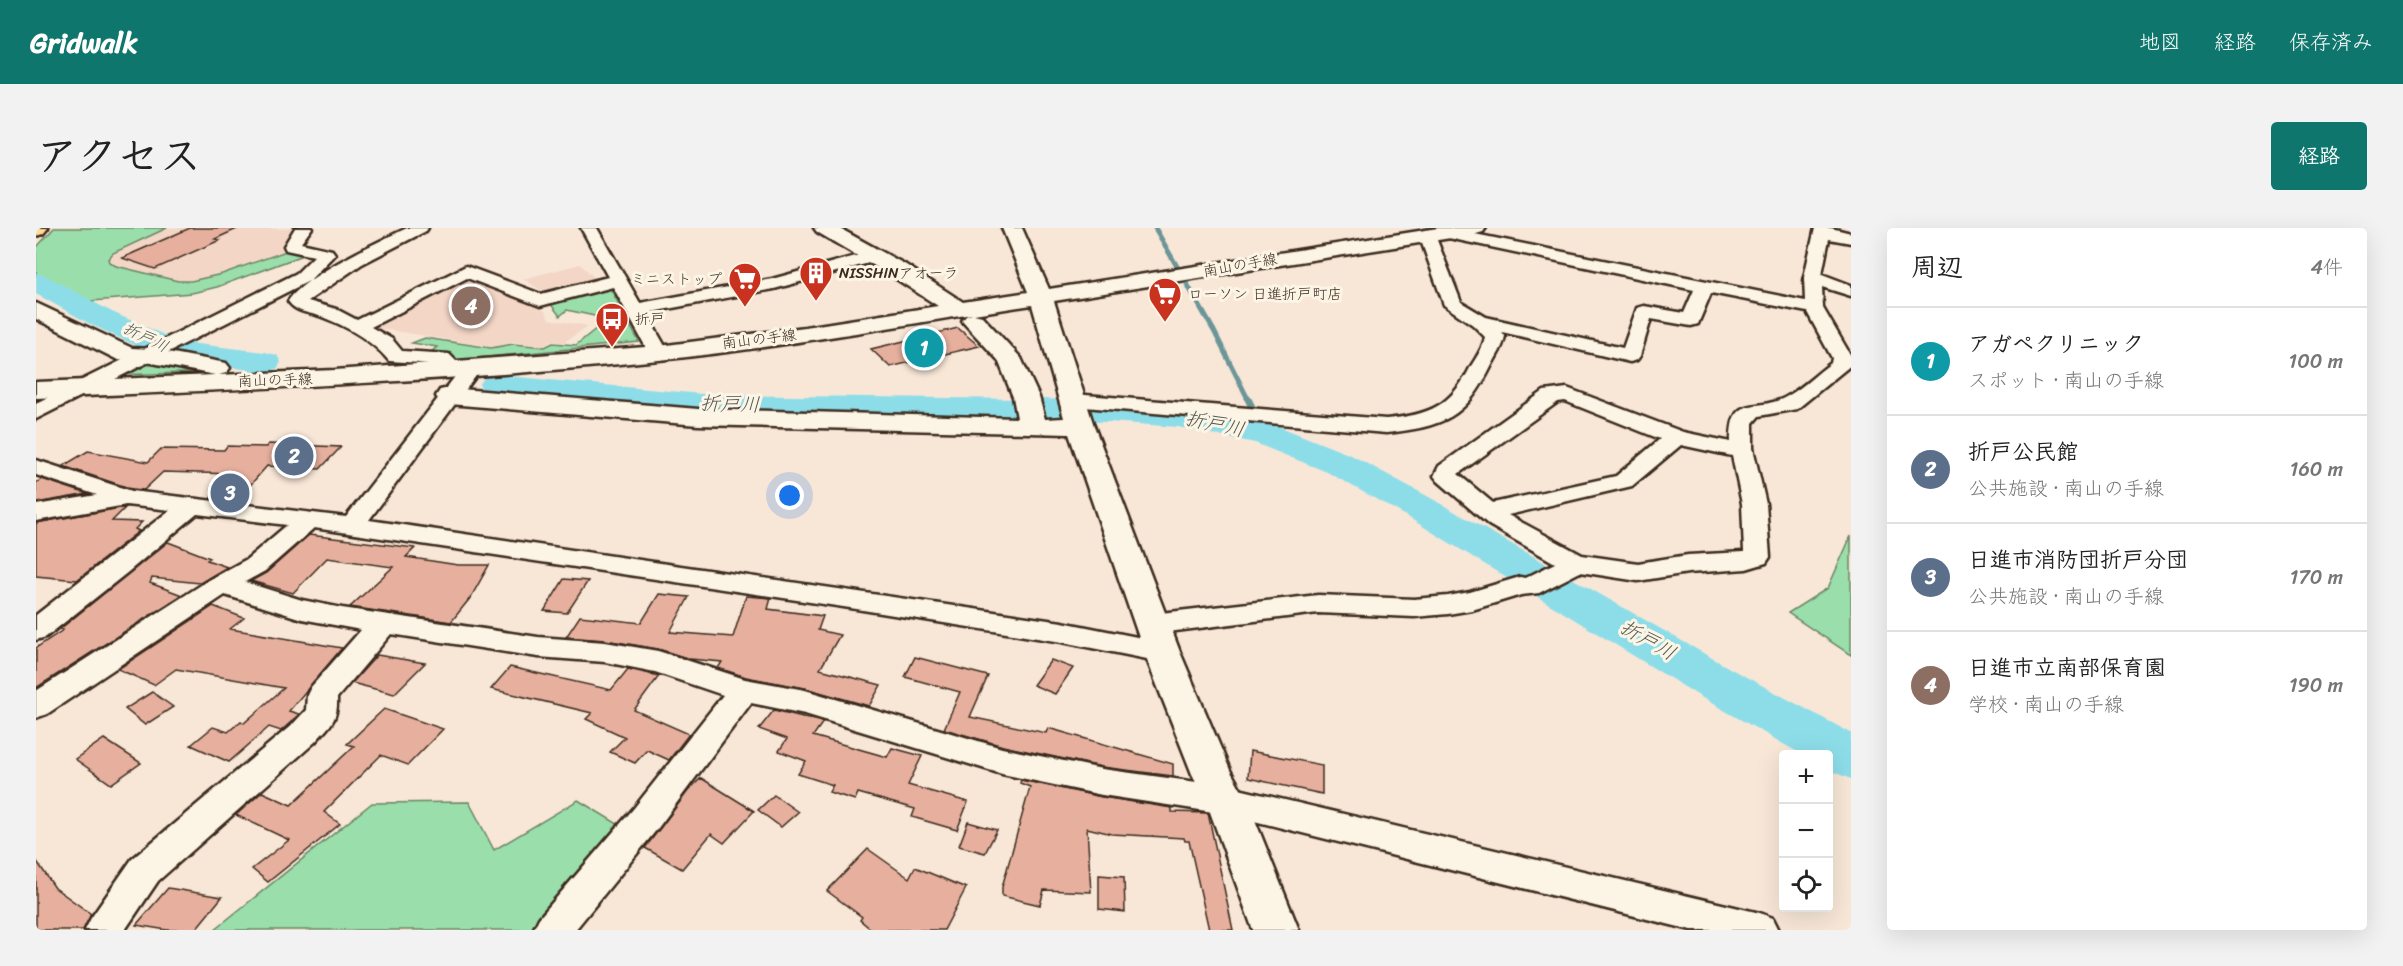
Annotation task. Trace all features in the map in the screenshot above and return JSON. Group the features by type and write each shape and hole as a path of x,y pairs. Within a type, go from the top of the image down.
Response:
{"street":[{"path":"304,228 292,246 326,254 297,301 303,306 329,313 357,327 385,343 396,357 442,358 447,362 445,370"},
{"path":"36,412 171,342 308,282 420,228"},
{"path":"590,228 659,353"},
{"path":"824,228 874,256 966,315 1009,358 1026,398 1033,427"},
{"path":"1012,228 1041,297 1077,413 1157,638 1212,774 1226,800 1276,930"},
{"name":"南山の手線","path":"36,390 471,369 659,353 966,315 1041,297 1476,228"},
{"path":"1743,452 1676,437 1567,394 1552,396 1447,471 1446,476 1488,512 1566,567 1638,572 1688,564 1746,561 1756,557 1754,504 1743,452 1742,422 1752,411 1790,404 1841,365 1842,358 1814,308 1813,277 1822,230 1851,238"},
{"path":"449,396 698,417 1033,427 1077,413 1386,426 1417,424 1447,412 1463,399 1477,381 1481,367 1493,351 1496,336 1480,321 1453,305 1436,234 1814,308"},
{"path":"634,310 774,284 874,256"},
{"path":"357,327 466,271 540,300 617,280"},
{"path":"1813,277 1851,291"},
{"path":"1480,321 1630,356 1644,312 1691,320 1705,286"},
{"path":"36,310 127,355 148,354 229,370 235,373 230,382"},
{"path":"352,526 471,369"},
{"path":"1488,512 1624,482 1676,437"},
{"path":"36,467 129,498 352,526 1062,632 1157,638 1318,604 1429,607 1472,601 1520,586 1529,587 1566,567"},
{"path":"36,513 85,503 129,498"},
{"path":"36,630 119,566 192,505"},
{"path":"38,702 222,584 256,565 308,520"},
{"path":"222,584 297,609 363,621 538,647 605,652 658,662 744,690 805,702 1048,772 1226,800 1760,930"},
{"path":"104,930 145,870 310,727 322,714 322,695 384,623"},
{"path":"552,930 646,819 744,690"}],"shaded area":[{"path":"167,228 299,228 285,245 285,249 289,250 204,279 178,281 109,263 108,259 113,253"},
{"path":"580,264 596,279 547,294 523,279"},
{"path":"468,275 545,311 549,319 588,326 563,343 553,341 544,346 513,342 493,347 370,327"}],"green space":[{"path":"54,228 167,228 113,253 108,259 116,266 178,281 191,281 222,274 289,250 309,253 217,287 192,293 92,301 84,304 36,276 36,248"},
{"path":"609,286 639,342 457,360 418,357 428,354 437,347 412,343 425,338 491,348 513,344 545,347 553,343 576,345 608,319 567,310 560,316 549,302"},
{"path":"146,358 222,372 113,375"},
{"path":"1851,536 1851,655 1788,613 1828,588"},
{"path":"578,800 621,826 545,930 214,930 372,803 469,802 494,850"}],"building":[{"path":"190,228 239,228 215,239 220,240 155,269 122,258"},
{"path":"958,328 979,346 890,367 871,349"},
{"path":"268,444 341,447 320,469 267,466 236,501 211,498 234,474 163,472 144,490 132,489 63,466 88,451 148,462 161,449 224,450 227,446 266,447"},
{"path":"42,479 88,494 36,503 36,483"},
{"path":"126,507 112,521 142,522 135,529 139,531 77,580 36,576 36,523"},
{"path":"309,535 415,548 406,557 458,565 489,565 471,597 451,622 350,607 393,567 327,558 293,593 251,581 266,573"},
{"path":"168,542 227,567 200,583 152,578 150,583 182,595 36,688 36,648 63,630 60,629"},
{"path":"564,579 588,581 567,613 544,611"},
{"path":"659,594 689,597 670,632 733,637 746,596 771,598 768,609 823,616 818,630 840,635 820,669 881,685 869,706 805,688 746,677 718,668 722,662 690,659 658,649 605,640 566,637 580,616 641,623"},
{"path":"213,606 244,618 230,629 342,648 289,711 299,714 281,731 269,727 229,762 191,745 213,727 228,732 241,721 244,723 284,688 176,669 154,685 118,669"},
{"path":"377,655 425,663 394,694 352,683"},
{"path":"915,657 988,676 970,717 1046,733 1048,728 1173,764 1173,776 1102,767 1003,746 944,729 960,692 905,677"},
{"path":"1051,660 1073,668 1055,694 1033,685"},
{"path":"510,667 611,690 628,669 659,676 634,710 689,734 669,760 647,750 635,763 610,752 625,737 586,719 592,713 491,689"},
{"path":"152,692 173,707 145,725 125,709"},
{"path":"384,709 443,729 408,765 381,755 324,812 340,824 268,882 252,869 289,840 236,815 262,792 291,805 354,746 347,744"},
{"path":"774,710 823,722 813,736 887,757 892,748 922,756 908,785 968,802 957,830 912,817 915,809 858,793 855,800 829,792 833,785 798,774 806,761 779,751 787,739 759,729"},
{"path":"104,739 141,763 111,784 75,759"},
{"path":"1250,751 1322,765 1322,794 1248,778"},
{"path":"701,778 754,811 724,843 711,834 682,869 645,848 688,791"},
{"path":"1021,780 1102,797 1172,808 1172,812 1208,813 1233,930 1209,930 1189,841 1185,841 1184,838 1112,834 1087,828 1091,892 1044,890 1040,905 1002,896 1002,887 1030,787 1020,783"},
{"path":"774,795 798,812 781,827 758,810"},
{"path":"968,822 997,830 985,853 959,846"},
{"path":"868,849 909,878 915,867 966,888 944,930 872,930 860,920 862,917 827,891"},
{"path":"36,860 55,888 91,914 83,930 36,930"},
{"path":"1099,875 1124,877 1125,912 1099,909"},
{"path":"168,888 222,897 195,930 167,930 136,925"}],"waterway":[{"path":"1155,228 1214,331 1252,407"},
{"name":"折戸川","path":"36,282 101,318 173,351 265,362"},
{"name":"折戸川","path":"496,385 713,405 1109,411 1178,416 1265,434 1340,464 1415,505 1716,683 1851,758"},
{"path":"1260,424 1265,434"}],"place":[{"name":"NISSHINアオーラ","path":"816,302"},
{"name":"日進市立南部保育園","path":"471,306"},
{"name":"ミニストップ","path":"745,308"},
{"name":"ローソン 日進折戸町店","path":"1165,323"},
{"name":"折戸","path":"612,348"},
{"name":"アガぺクリニック","path":"924,348"},
{"name":"折戸公民館","path":"294,456"},
{"name":"日進市消防団折戸分団","path":"230,493"}]}
